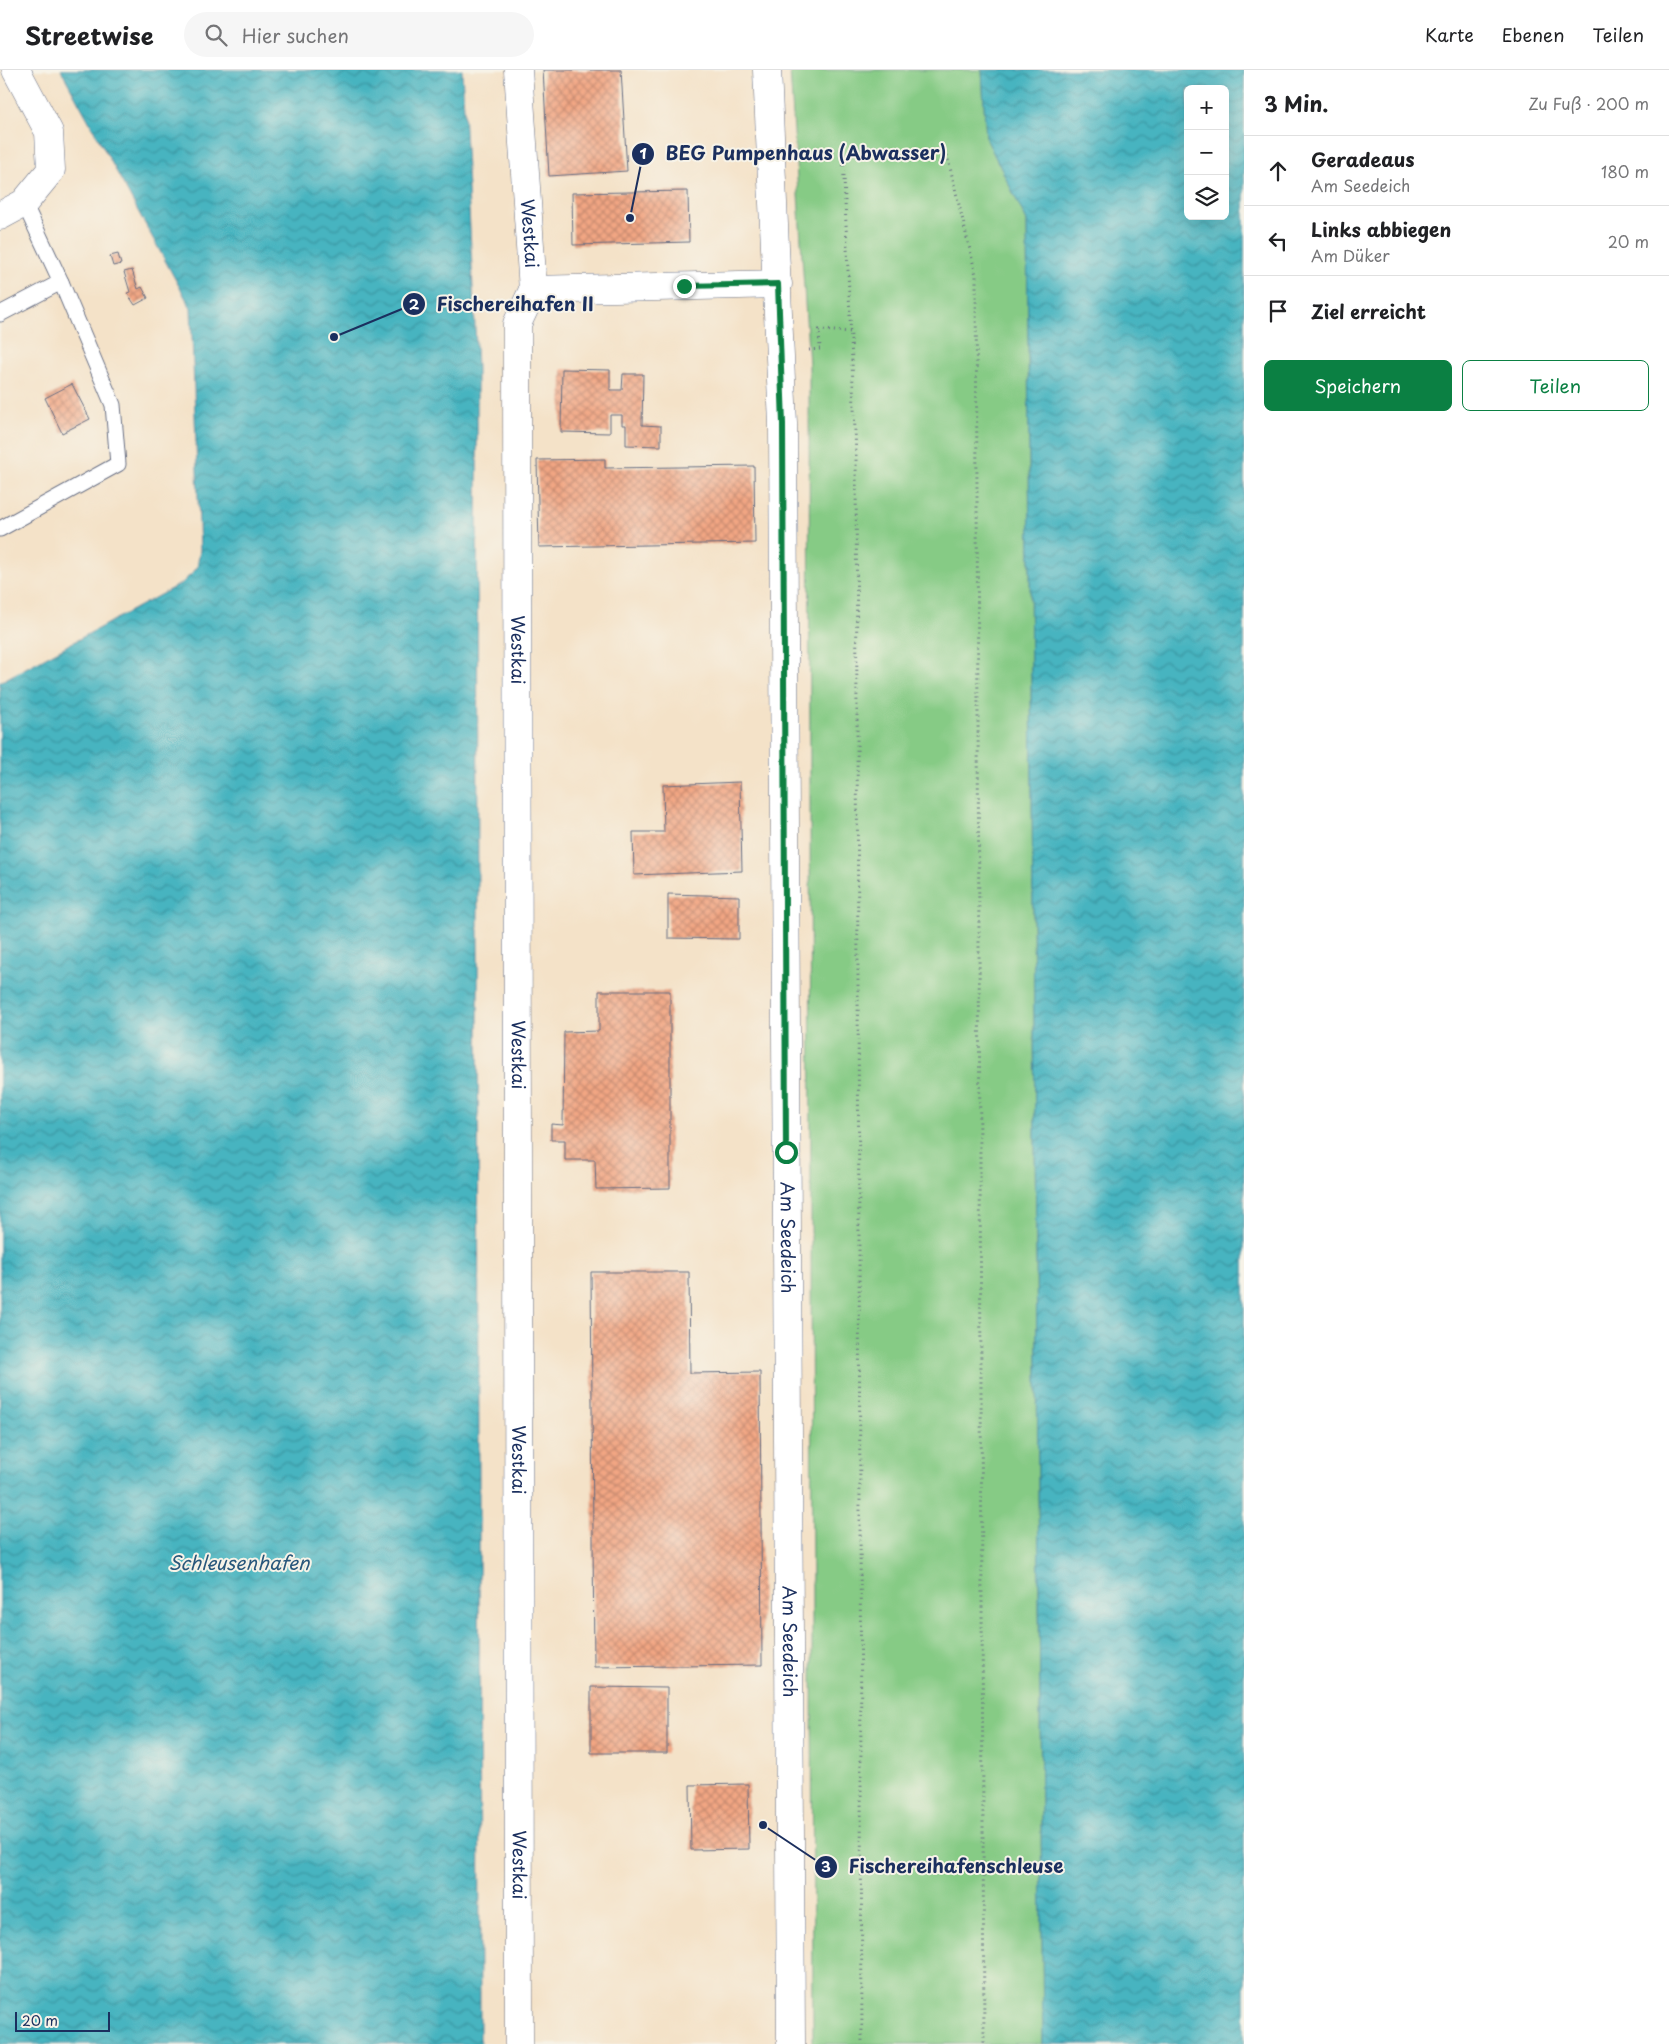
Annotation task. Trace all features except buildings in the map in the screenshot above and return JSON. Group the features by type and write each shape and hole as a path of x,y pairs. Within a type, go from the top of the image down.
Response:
{"street":[{"path":"0,216 24,203 52,170 49,132 16,70"},
{"name":"Westkai","path":"518,70 533,290 517,324 519,2044"},
{"name":"Am Seedeich","path":"767,70 778,284 783,434 791,2044"},
{"path":"533,290 778,284"}],"lane":[{"path":"0,529 118,464 113,405 61,282 24,203"},
{"path":"0,314 61,282"}],"path":[{"path":"843,155 856,464 862,2044"},
{"path":"947,155 976,275 984,2044"},
{"path":"820,349 819,330 851,332"}],"green space":[{"path":"790,70 982,70 986,138 1027,221 1043,2044 813,2044 809,365"}],"water":[{"name":"Schleusenhafen","path":"61,70 462,70 477,367 480,2044 0,2044 0,682 182,583 197,568 200,550 191,308"},
{"path":"982,70 1244,70 1244,2044 1043,2044 1027,221 986,138"}],"place":[{"name":"BEG Pumpenhaus (Abwasser)","path":"630,218"},
{"name":"Fischereihafen II","path":"334,337"},
{"name":"Fischereihafenschleuse","path":"763,1825"}],"route":[{"path":"684,286 778,284 783,424 786,1152"}]}
